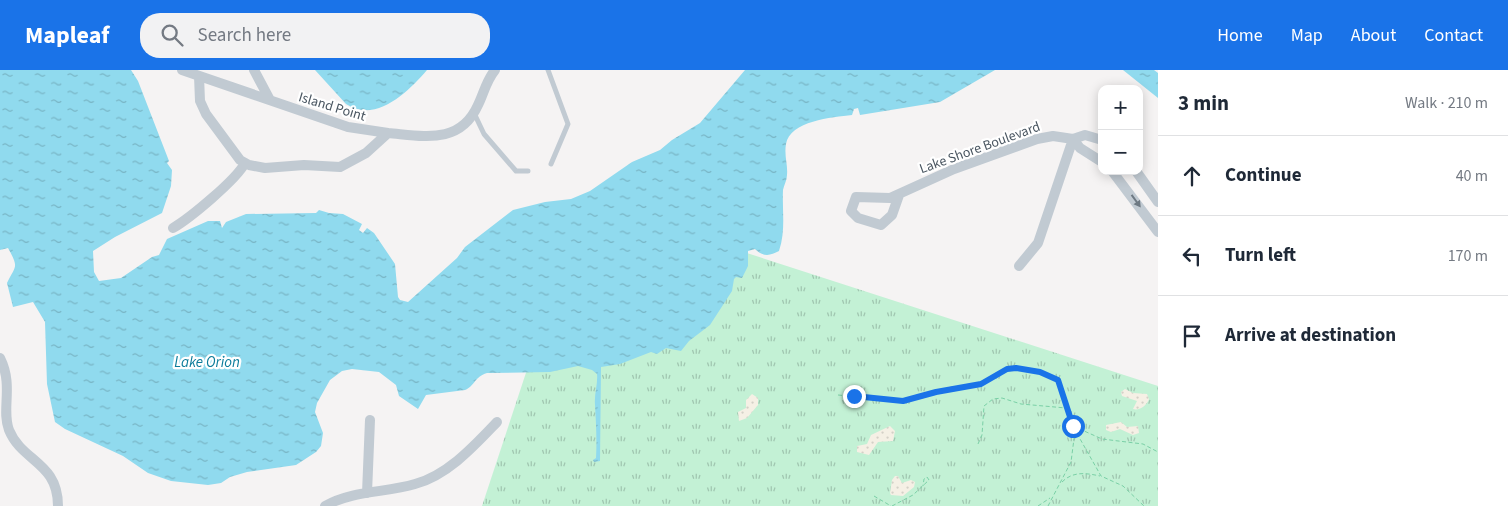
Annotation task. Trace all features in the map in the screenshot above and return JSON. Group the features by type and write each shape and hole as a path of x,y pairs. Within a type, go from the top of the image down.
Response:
{"street":[{"name":"Island Point","path":"182,70 348,127 388,133 436,136 453,133 464,124 473,112 488,80 495,70"},
{"path":"254,70 270,100"},
{"path":"198,76 200,101 206,114 240,160 245,163 265,168 304,165 340,166 366,153 388,133"},
{"name":"Lake Shore Boulevard","path":"899,195 892,215 881,225 858,218 851,211 856,197 886,198 899,195 954,169 1037,139 1053,136 1073,139 1085,135 1098,139"},
{"path":"1073,139 1080,148 1098,159"},
{"path":"1019,266 1038,243 1073,139"},
{"path":"173,228 202,207 240,172 245,163"},
{"path":"1115,175 1158,232"},
{"path":"1139,175 1158,202"},
{"path":"0,358 6,370 4,427 9,430 17,442 48,473 58,493 58,506"},
{"path":"367,493 370,420"},
{"path":"326,506 367,493 417,484 446,470 497,422"}],"lane":[{"path":"548,70 568,124 550,164"},
{"path":"473,112 484,134 516,171 528,171"}],"path":[{"path":"838,395 903,401 936,392 981,384 1007,369 1016,368 1040,372 1058,380 1063,389 1066,408 1073,426 1101,476"},
{"path":"978,444 982,435 984,406 993,400 1002,398 1021,404 1066,408"},
{"path":"1073,426 1095,437 1143,444 1158,452"},
{"path":"1048,506 1051,497 1069,469 1074,454 1075,430"},
{"path":"1069,469 1069,475"},
{"path":"1060,484 1069,475 1090,474 1101,476 1123,486 1144,506"},
{"path":"874,496 892,506 913,495 923,486"},
{"path":"1038,506 1051,497"}],"green space":[{"path":"583,200 1158,386 1158,506 482,506"}],"sand":[{"path":"1125,389 1133,393 1147,394 1149,399 1141,408 1133,409 1137,401 1122,396 1121,392"},
{"path":"752,394 758,398 758,405 747,418 739,421 738,412 746,408 746,400"},
{"path":"1121,422 1127,427 1138,426 1139,433 1133,435 1120,429 1111,432 1106,430 1106,425"},
{"path":"890,426 895,431 893,441 878,442 869,455 857,452 857,446 867,444 871,435"},
{"path":"895,476 898,476 902,483 911,480 915,482 914,487 903,496 891,495 892,480"}],"water":[{"name":"Lake Orion","path":"0,70 131,70 138,81 169,161 167,163 172,170 171,186 162,213 115,237 93,251 94,272 99,281 121,278 152,257 159,255 167,239 208,221 220,221 222,228 226,222 246,214 316,213 319,210 343,214 362,224 359,230 363,233 367,228 374,233 395,264 398,297 400,300 408,302 457,258 465,247 513,210 545,202 571,199 590,191 632,162 660,150 672,140 700,123 745,70 995,70 940,102 860,115 858,108 854,109 852,115 823,119 803,125 795,130 789,136 786,144 787,179 783,190 783,228 779,251 767,255 755,249 748,251 748,266 742,278 736,277 734,279 732,291 710,325 689,341 681,351 666,348 657,354 651,352 620,364 601,367 600,461 594,462 593,460 596,458 595,401 597,374 592,370 578,366 550,372 487,373 479,377 465,390 426,395 418,409 399,396 396,385 379,372 352,369 342,371 330,380 317,403 315,412 323,433 321,446 316,452 296,465 247,472 230,477 221,483 208,485 171,481 148,473 123,456 65,429 55,422 47,384 45,322 33,302 13,307 7,283 15,263 8,248 0,250"},
{"path":"315,70 427,70 411,87 391,102 380,108 369,110 357,109 346,104"},
{"path":"1123,70 1154,70 1158,73 1158,98"}],"route":[{"path":"854,396 903,401 936,392 972,387 1007,369 1028,369 1051,375 1058,380 1066,398 1066,408 1073,426"}]}
